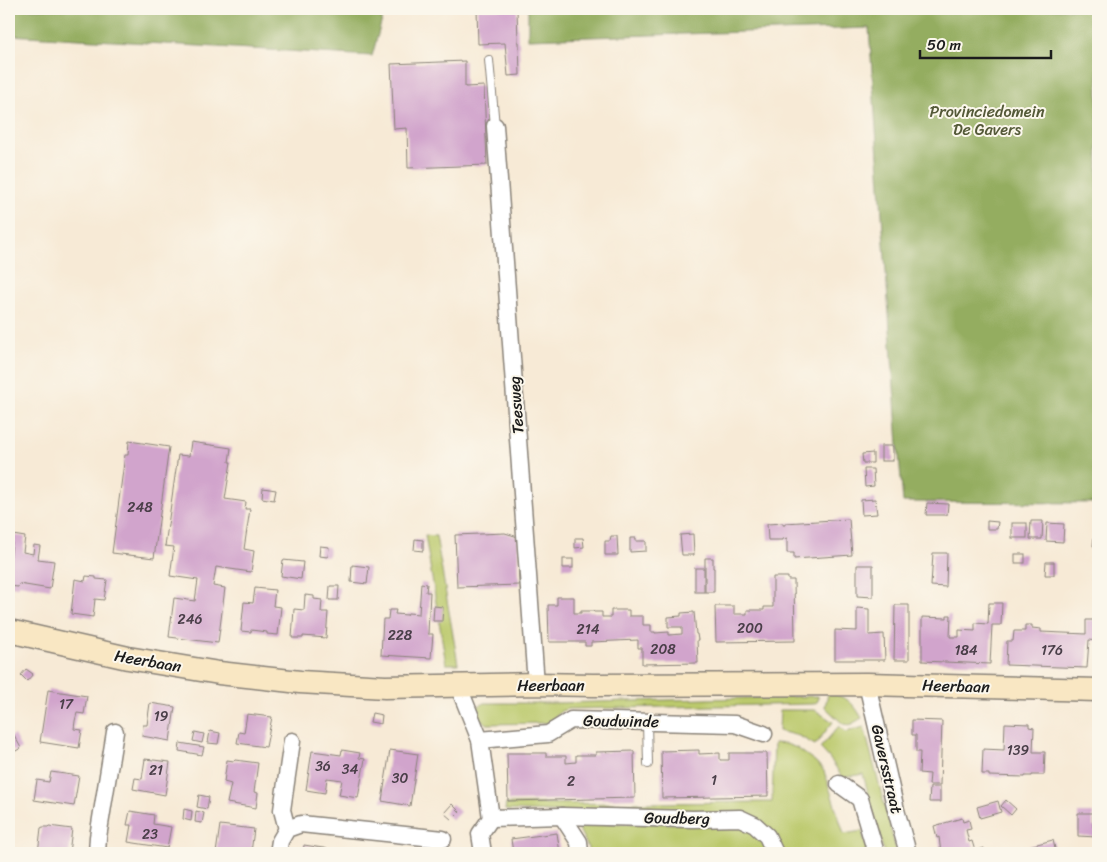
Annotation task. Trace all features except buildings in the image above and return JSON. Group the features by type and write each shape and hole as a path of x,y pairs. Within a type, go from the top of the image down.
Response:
{"street":[{"name":"Teesweg","path":"495,126 536,684"},
{"name":"Heerbaan","path":"9,631 128,658 219,673 300,682 385,687 536,684 867,684 1098,690"},
{"name":"Gaversstraat","path":"867,684 896,810 908,853"},
{"path":"458,686 480,740 491,818 480,834 484,853"},
{"name":"Goudwinde","path":"480,740 548,734 571,720 735,724 764,734"},
{"path":"97,853 115,732"},
{"path":"287,829 282,810 292,742"},
{"path":"839,784 860,799 876,853"},
{"path":"562,816 579,842 580,853"},
{"name":"Goudberg","path":"491,818 562,816 693,819 740,818 755,826 767,836 775,853"},
{"path":"278,853 280,841 287,829 301,824 443,839"}],"lane":[{"path":"489,60 495,126"},
{"path":"647,722 648,764"}],"green space":[{"path":"9,9 385,9 372,56 9,35"},
{"name":"Provinciedomein De Gavers","path":"528,9 1098,9 1098,503 903,502 869,28 528,39"},
{"path":"425,535 436,536 458,664 446,664"},
{"path":"828,693 840,696 848,701 855,707 862,718 850,725 843,724 825,707"},
{"path":"818,696 818,701 814,704 568,709 561,711 553,720 547,723 488,724 476,714 477,707 484,703"},
{"path":"780,710 815,710 833,722 815,745 799,736 779,731"},
{"path":"839,726 846,732 864,727 897,853 884,853 863,774 842,778 820,748"},
{"path":"774,743 786,744 797,748 816,762 824,771 844,834 862,831 868,853 782,853 761,821 505,810 506,804 772,802"},
{"path":"576,823 715,824 745,827 761,837 768,853 589,853"}]}
